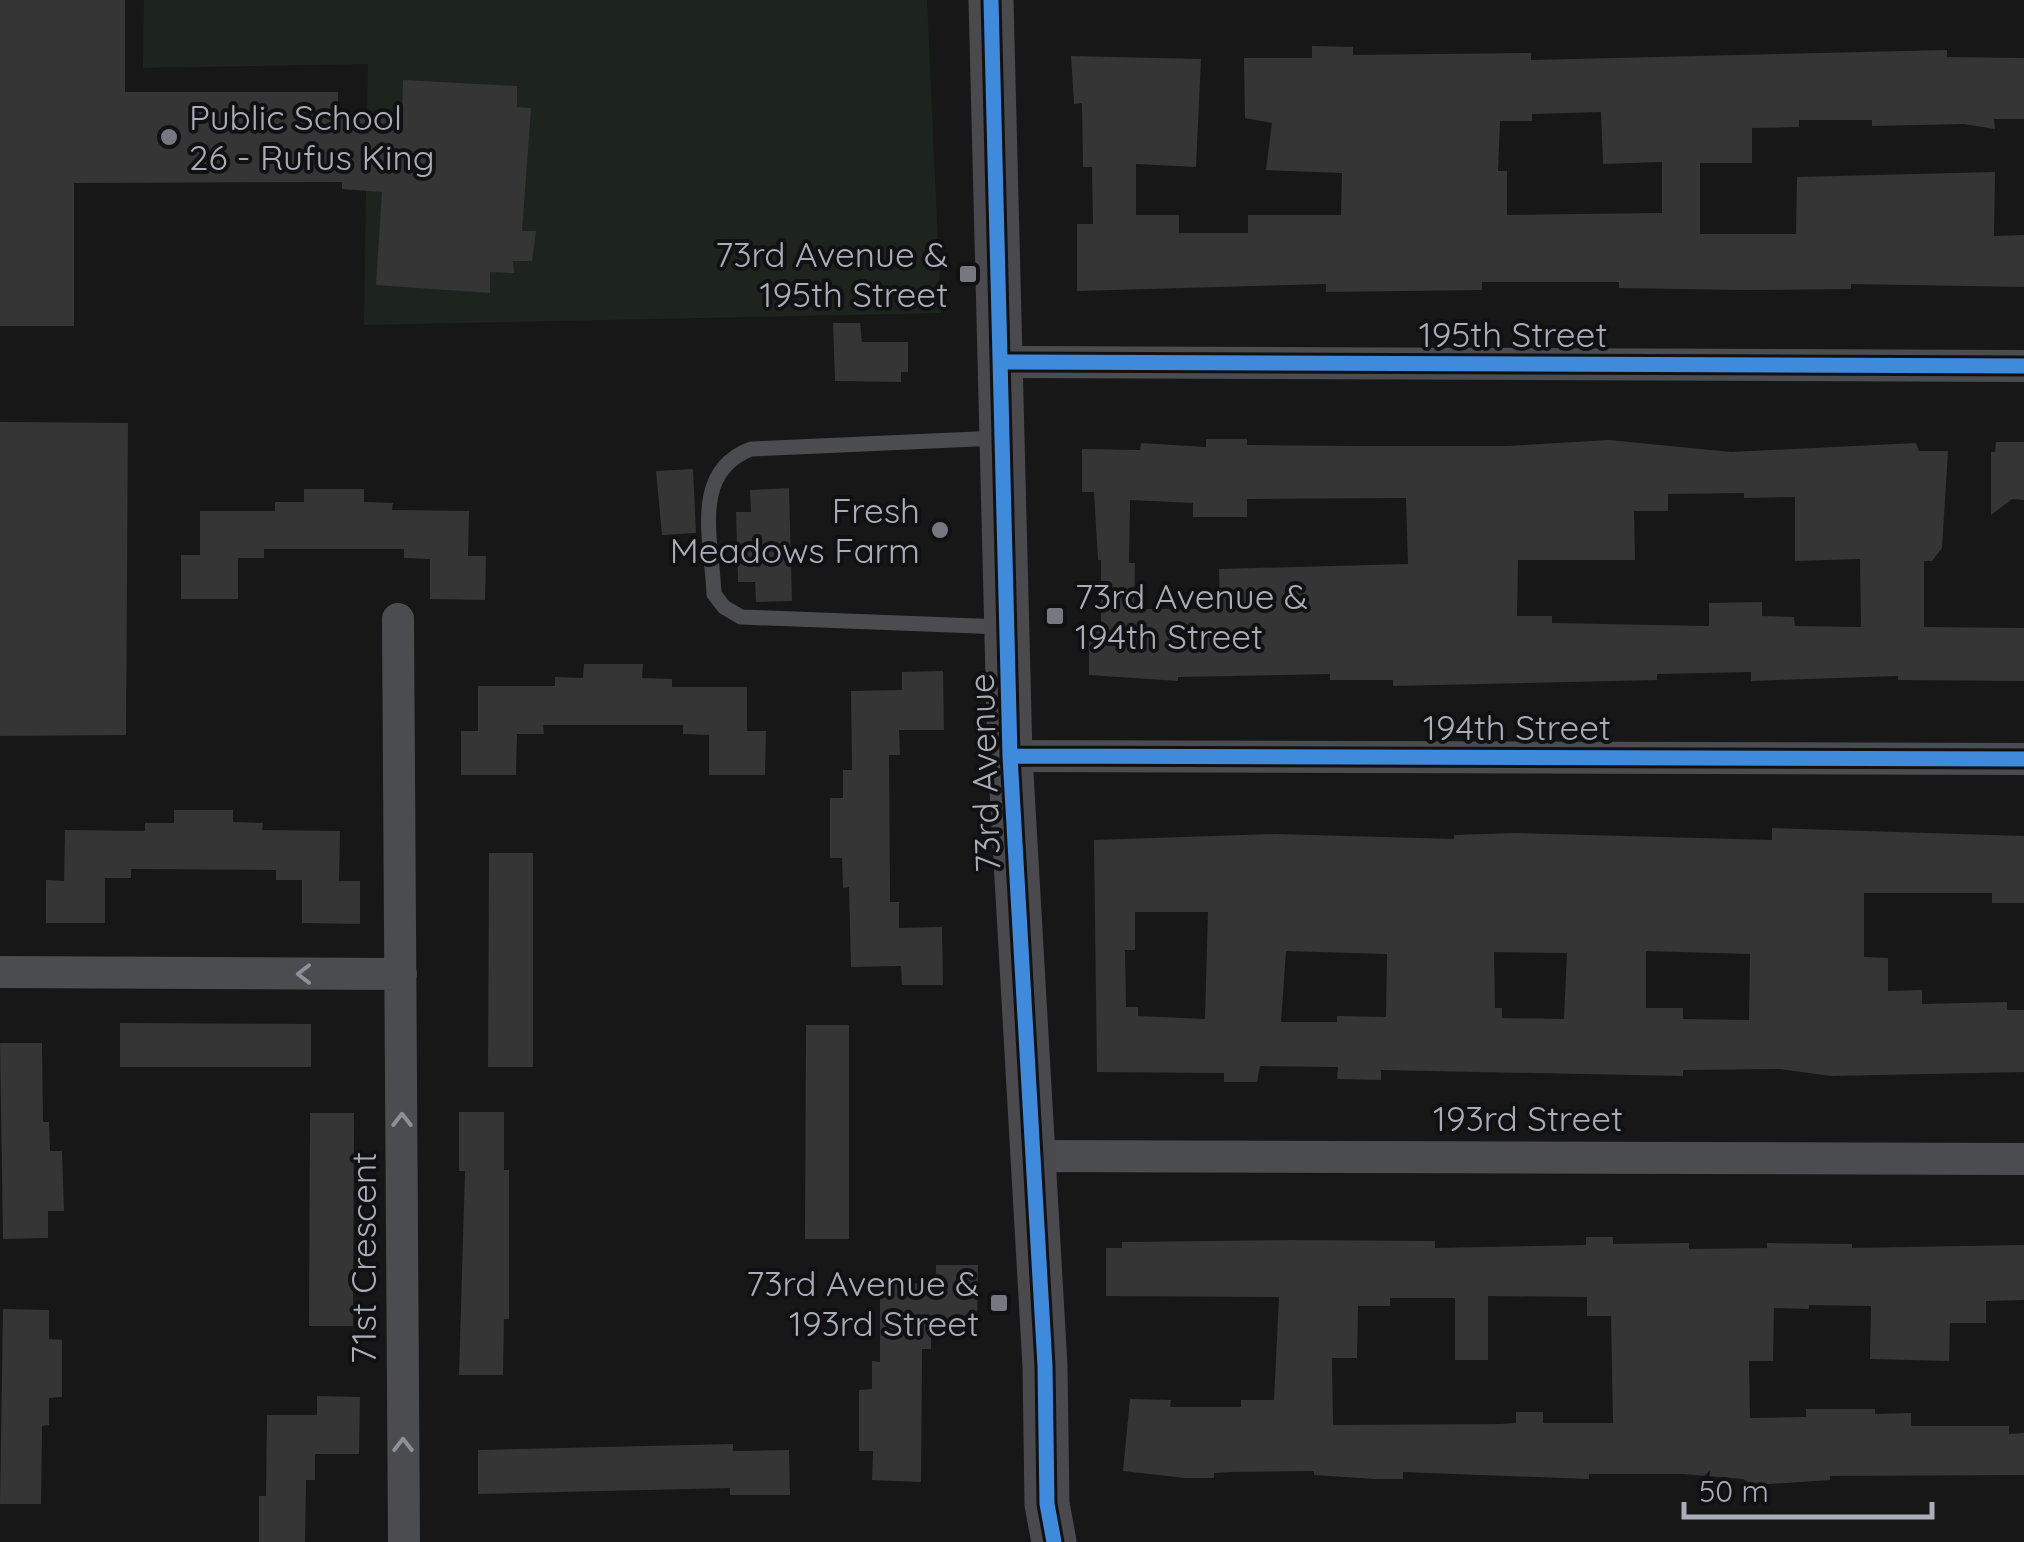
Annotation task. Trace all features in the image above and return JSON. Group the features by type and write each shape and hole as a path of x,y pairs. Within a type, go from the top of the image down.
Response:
{"street":[{"name":"73rd Avenue","path":"991,0 1010,627 1010,756 1047,1504 1054,1542"},
{"name":"195th Street","path":"1002,362 2024,366"},
{"name":"71st Crescent","path":"398,619 404,1542"},
{"name":"194th Street","path":"1010,756 2024,759"},
{"path":"0,972 401,974"},
{"name":"193rd Street","path":"1032,1156 2024,1160"}],"lane":[{"path":"1003,438 751,449 730,457 717,471 709,494 714,594 724,607 741,617 1010,627"}],"shaded area":[{"path":"144,0 927,0 941,313 364,325 368,64 143,68"}],"building":[{"name":"Public School 26 - Rufus King","path":"0,0 125,0 125,92 338,92 338,112 402,116 403,80 517,86 517,107 531,108 522,231 536,231 532,261 513,261 514,273 490,272 490,293 376,285 382,192 342,189 342,182 74,183 74,326 0,326"},
{"path":"1312,46 1353,47 1353,55 1531,53 1531,60 1947,50 1947,57 2024,58 2024,119 1994,119 1995,129 1964,124 1872,126 1872,120 1799,120 1799,127 1752,128 1752,163 1700,163 1700,234 1796,234 1797,177 1995,172 1994,236 2024,235 2024,287 1851,284 1851,289 1746,290 1619,288 1619,282 1482,282 1482,290 1326,292 1326,284 1077,291 1077,224 1093,224 1092,167 1083,167 1082,103 1074,104 1071,56 1201,59 1196,167 1136,164 1136,215 1179,215 1179,233 1248,233 1248,215 1341,215 1342,173 1266,170 1272,123 1245,118 1244,58 1312,58","holes":["1601,112 1603,164 1662,162 1662,213 1507,215 1507,171 1498,171 1500,121 1532,121 1532,114"]},
{"path":"833,323 860,323 862,342 908,342 908,372 901,372 901,382 835,381"},
{"path":"0,422 128,423 126,735 0,736"},
{"path":"1206,439 1247,439 1247,445 1352,446 1507,446 1609,440 1731,452 1916,443 1919,451 1948,451 1942,548 1932,561 1924,561 1924,627 2024,628 2024,681 1898,680 1898,676 1751,681 1751,672 1657,674 1657,680 1393,686 1393,680 1330,680 1330,674 1178,677 1178,681 1089,675 1089,624 1101,624 1101,560 1094,492 1082,492 1082,449 1140,450 1141,443 1206,447","holes":["1744,493 1744,498 1795,497 1795,561 1860,559 1861,627 1795,626 1794,617 1762,616 1762,602 1709,603 1709,626 1552,623 1552,616 1517,616 1518,560 1635,560 1634,511 1668,511 1668,494","1406,498 1408,564 1219,569 1220,609 1134,609 1135,563 1129,563 1130,500 1193,503 1193,517 1247,517 1247,499"]},
{"path":"1996,442 2024,442 2024,500 2012,499 1991,515 1991,452 1995,452"},
{"path":"693,469 696,533 662,535 656,471"},
{"path":"789,488 792,601 756,602 755,582 738,582 736,512 751,512 750,490"},
{"path":"304,489 364,489 364,502 393,503 392,510 469,511 468,556 486,556 485,600 430,599 430,559 404,558 404,549 264,549 264,558 238,558 238,599 181,599 181,555 200,555 200,511 275,511 275,502 304,502"},
{"path":"584,664 643,664 642,678 672,679 672,687 747,687 747,731 766,731 765,775 709,775 709,735 683,734 683,725 543,725 544,734 517,734 516,775 461,775 461,731 478,731 478,686 555,686 555,677 583,678"},
{"path":"943,671 944,730 899,730 900,755 889,755 890,902 899,902 899,928 942,927 943,985 902,985 901,966 851,967 849,887 843,888 842,858 830,858 830,798 843,798 843,770 852,770 851,691 902,690 902,672"},
{"path":"174,810 233,810 233,822 263,823 262,830 340,831 339,881 360,881 360,924 302,923 302,880 276,880 276,870 131,869 131,878 105,878 105,923 46,923 46,880 64,881 65,830 145,831 145,823 174,823"},
{"path":"1772,828 2024,836 2024,903 1992,903 1992,893 1864,893 1864,957 1888,958 1888,991 1922,990 1922,1004 2007,1002 2007,1010 2024,1010 2024,1072 1831,1076 1779,1069 1683,1070 1683,1076 1381,1070 1381,1080 1337,1079 1338,1067 1260,1066 1257,1082 1224,1082 1224,1073 1097,1072 1094,840 1275,834 1454,839 1454,835 1516,833 1772,840","holes":["1135,912 1208,912 1205,1019 1138,1016 1138,1007 1126,1007 1125,950 1135,950","1286,951 1387,954 1386,1017 1337,1016 1337,1022 1281,1022","1646,951 1750,954 1749,1020 1683,1019 1683,1008 1646,1008","1494,952 1567,953 1564,1019 1502,1018 1502,1008 1495,1008"]},
{"path":"489,853 533,853 533,1067 488,1067"},
{"path":"120,1023 311,1024 311,1067 120,1067"},
{"path":"806,1025 849,1025 849,1239 805,1239"},
{"path":"0,1043 42,1043 43,1122 49,1122 50,1151 62,1151 64,1211 48,1211 48,1238 3,1239"},
{"path":"459,1112 504,1112 504,1170 509,1170 509,1319 504,1319 503,1375 459,1375 465,1171 459,1171"},
{"path":"310,1113 354,1113 353,1326 309,1326"},
{"path":"1586,1237 1613,1237 1613,1244 1689,1243 1689,1249 1767,1248 1767,1243 1852,1244 1852,1248 2024,1245 2024,1300 1986,1301 1986,1323 1950,1323 1949,1361 1870,1359 1871,1306 1809,1305 1809,1309 1774,1308 1773,1361 1749,1361 1750,1418 1806,1417 1806,1409 1875,1409 1875,1414 1911,1413 1911,1426 2009,1426 2009,1434 2024,1433 2024,1475 1830,1476 1830,1480 1753,1485 1743,1479 1683,1474 1589,1474 1589,1479 1403,1472 1403,1479 1374,1479 1314,1475 1314,1471 1231,1472 1214,1473 1214,1478 1185,1478 1123,1471 1130,1399 1171,1400 1170,1407 1241,1407 1241,1400 1274,1400 1279,1297 1106,1296 1106,1248 1122,1248 1122,1242 1290,1240 1435,1241 1435,1248 1586,1245","holes":["1488,1296 1587,1297 1587,1316 1611,1316 1613,1423 1543,1423 1543,1412 1516,1412 1516,1423 1333,1425 1332,1358 1357,1358 1358,1306 1390,1306 1390,1298 1455,1298 1455,1360 1488,1360"]},
{"path":"936,1265 978,1265 977,1324 931,1324 931,1349 922,1349 921,1482 872,1480 873,1451 859,1451 859,1390 872,1389 872,1361 880,1362 880,1282 936,1284"},
{"path":"3,1309 49,1310 49,1339 62,1340 62,1397 49,1398 49,1425 42,1426 41,1504 0,1504"},
{"path":"317,1396 360,1397 359,1454 315,1454 315,1480 306,1480 305,1542 259,1542 259,1496 266,1496 267,1415 317,1415"},
{"path":"733,1444 733,1451 789,1450 790,1495 730,1495 730,1488 478,1494 478,1450"}],"cycle path":[{"path":"991,0 1010,756 1045,1366 1047,1504 1054,1542"},
{"path":"1002,362 2024,366"},
{"path":"1010,756 2024,759"}],"place":[{"name":"Public School 26 - Rufus King","path":"169,137"},
{"name":"73rd Avenue & 195th Street","path":"968,274"},
{"name":"Fresh Meadows Farm","path":"940,530"},
{"name":"73rd Avenue & 194th Street","path":"1055,616"},
{"name":"73rd Avenue & 193rd Street","path":"999,1303"}]}
